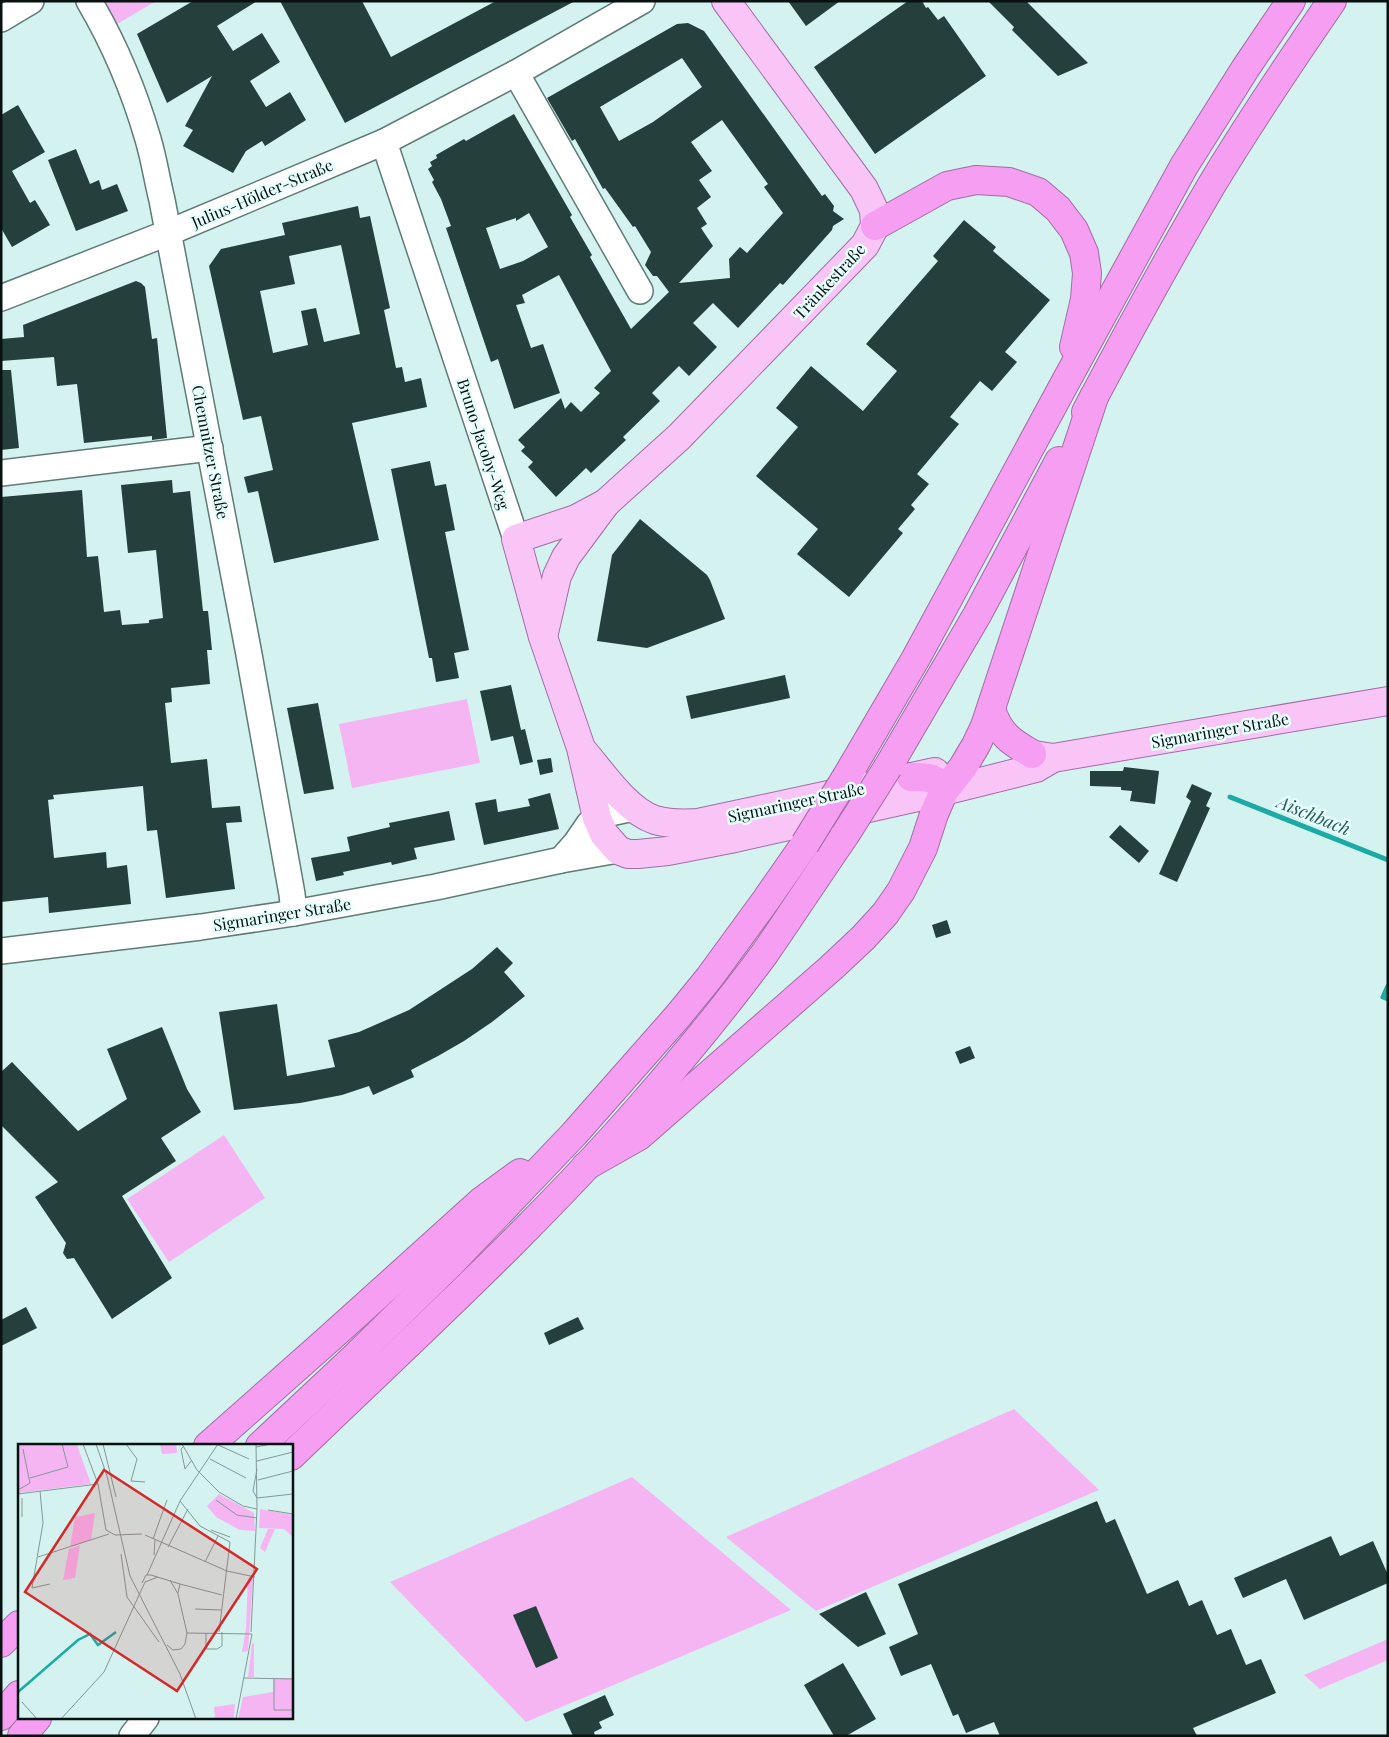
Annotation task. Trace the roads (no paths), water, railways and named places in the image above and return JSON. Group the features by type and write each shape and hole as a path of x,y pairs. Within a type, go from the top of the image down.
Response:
{"highway":[{"path":"262,1444 424,1289 444,1253 483,1200 574,1134 678,1016 709,978 766,900 805,844 916,658 1184,166 1245,69 1291,1"},
{"path":"292,1455 467,1288 586,1166 641,1106 704,1032 764,953 845,835 900,772 977,615 1155,282 1212,184 1276,83 1332,1"},
{"path":"875,226 947,186 976,180 1009,182 1038,192 1058,209 1074,230 1084,253 1087,273 1086,299 1066,381"},
{"path":"586,1166 638,1136 862,938 885,914 901,891 923,848 944,791 963,767 976,745 991,709 1094,397"},
{"path":"991,709 1003,734 1012,743 1042,756"},
{"path":"900,772 930,777 939,782 944,791"},
{"path":"210,1444 411,1265 444,1253"},
{"path":"1,1643 18,1626"},
{"path":"1,1716 18,1696"},
{"path":"22,1736 35,1720"}],"main road":[{"name":"Tränkestraße","path":"543,637 558,576 566,557 606,504 679,437 789,324 864,245 875,226 874,210 864,189 726,1"},
{"name":"Tränkestraße","path":"516,539 576,519 606,504"},
{"name":"Bruno-Jacoby-Weg","path":"516,539 543,637 581,748 597,818 604,834 618,850"},
{"name":"Sigmaringer Straße","path":"634,808 654,820 679,824 698,823 900,772 963,767 1042,756 1388,701"},
{"name":"Bruno-Jacoby-Weg","path":"581,748 616,790 634,808"},
{"name":"Sigmaringer Straße","path":"618,850 628,854 638,854 668,851 730,839 944,791 1036,768 1042,756"}],"street":[{"path":"1,19 30,1"},
{"name":"Chemnitzer Straße","path":"90,1 107,32 132,89 149,141 170,232 174,266 248,649 294,913"},
{"name":"Julius-Hölder-Straße","path":"1,298 170,232 384,142 516,73 642,1"},
{"path":"516,73 640,291"},
{"name":"Bruno-Jacoby-Weg","path":"384,142 516,539"},
{"path":"1,473 210,448"},
{"path":"561,860 589,824 597,818 610,812 634,808"},
{"name":"Sigmaringer Straße","path":"1,951 201,927 294,913 436,887 561,860 618,850"},
{"path":"132,1736 144,1720"}],"waterway":[{"name":"Aischbach","path":"1230,797 1388,860"},
{"name":"Aischbach","path":"1388,986 1383,997 1388,999"}]}
